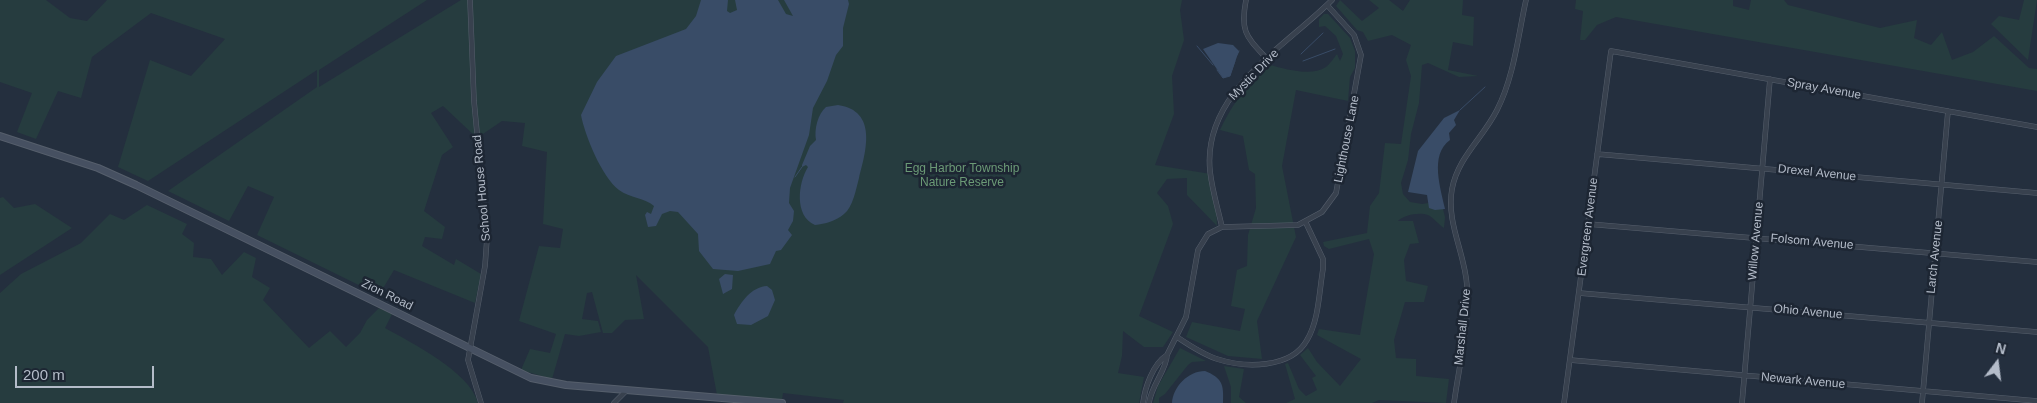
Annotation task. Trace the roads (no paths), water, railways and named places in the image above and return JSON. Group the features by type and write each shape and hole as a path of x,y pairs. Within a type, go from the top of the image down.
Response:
{"street":[{"name":"School House Road","path":"470,0 474,101 487,238 485,266 469,349 469,367 481,403"},
{"path":"1246,0 1243,28 1249,40 1267,59"},
{"name":"Mystic Drive","path":"1222,227 1210,171 1213,137 1229,99 1267,59 1332,0"},
{"name":"Marshall Drive","path":"1454,403 1468,290 1465,264 1452,220 1452,190 1461,163 1492,120 1502,98 1526,0"},
{"name":"Lighthouse Lane","path":"1222,227 1289,227 1306,223 1327,206 1338,188 1361,60 1357,40 1327,5"},
{"name":"Spray Avenue","path":"1611,51 2037,127"},
{"name":"Evergreen Avenue","path":"1564,403 1611,51"},
{"name":"Willow Avenue","path":"1742,403 1770,79"},
{"name":"Larch Avenue","path":"1922,403 1943,185 1948,111"},
{"name":"Zion Road","path":"0,136 98,168 136,185 520,374 541,381 732,401 782,403"},
{"name":"Drexel Avenue","path":"1597,154 1762,167 2037,193"},
{"path":"1176,337 1209,356 1240,364 1268,363 1286,358 1298,351 1311,332 1324,269 1322,259 1306,223"},
{"name":"Folsom Avenue","path":"1588,224 2037,262"},
{"path":"1149,403 1154,384 1167,361 1167,355 1186,317 1199,248 1210,233 1222,227"},
{"name":"Ohio Avenue","path":"1579,293 2037,332"},
{"path":"1143,403 1150,378 1162,358 1167,355"},
{"name":"Newark Avenue","path":"1570,360 2037,401"},
{"path":"614,403 628,390"}],"water":[{"path":"701,0 728,0 727,11 730,13 737,10 735,0 778,0 786,14 793,16 784,0 848,0 849,4 843,28 843,46 836,55 827,81 813,108 809,135 790,188 789,203 794,211 793,221 788,230 792,235 781,250 776,251 770,264 738,271 713,269 699,251 698,234 678,212 670,211 662,214 656,226 648,227 645,215 647,212 651,214 654,206 646,201 623,193 606,176 595,156 581,115 597,82 616,56 686,29 696,16"},
{"path":"1218,43 1233,45 1239,51 1230,76 1223,78 1203,49"},
{"path":"838,105 851,109 859,115 864,124 866,145 864,156 850,207 834,220 815,225 808,221 801,207 800,190 808,167 806,165 802,167 802,165 810,146 816,140 816,127 821,114 826,107"},
{"path":"1460,110 1454,120 1456,125 1449,133 1450,140 1444,146 1438,163 1439,182 1445,209 1435,210 1429,208 1427,195 1408,192 1418,151 1444,118"},
{"path":"725,274 733,275 732,289 723,294 719,279"},
{"path":"767,286 772,290 775,300 768,316 751,325 737,324 734,315 743,300 756,289"},
{"path":"1205,371 1215,376 1221,382 1223,403 1172,403 1175,391 1182,381 1193,374"}],"waterway":[{"path":"1301,54 1323,33"},
{"path":"1197,46 1213,65"},
{"path":"1303,61 1335,49"},
{"path":"1237,55 1239,51"},
{"path":"1217,70 1223,78 1230,76 1235,61"},
{"path":"1460,110 1485,87"},
{"path":"795,177 802,167"}],"park label":[{"name":"Egg Harbor Township Nature Reserve","path":"962,176"}]}
